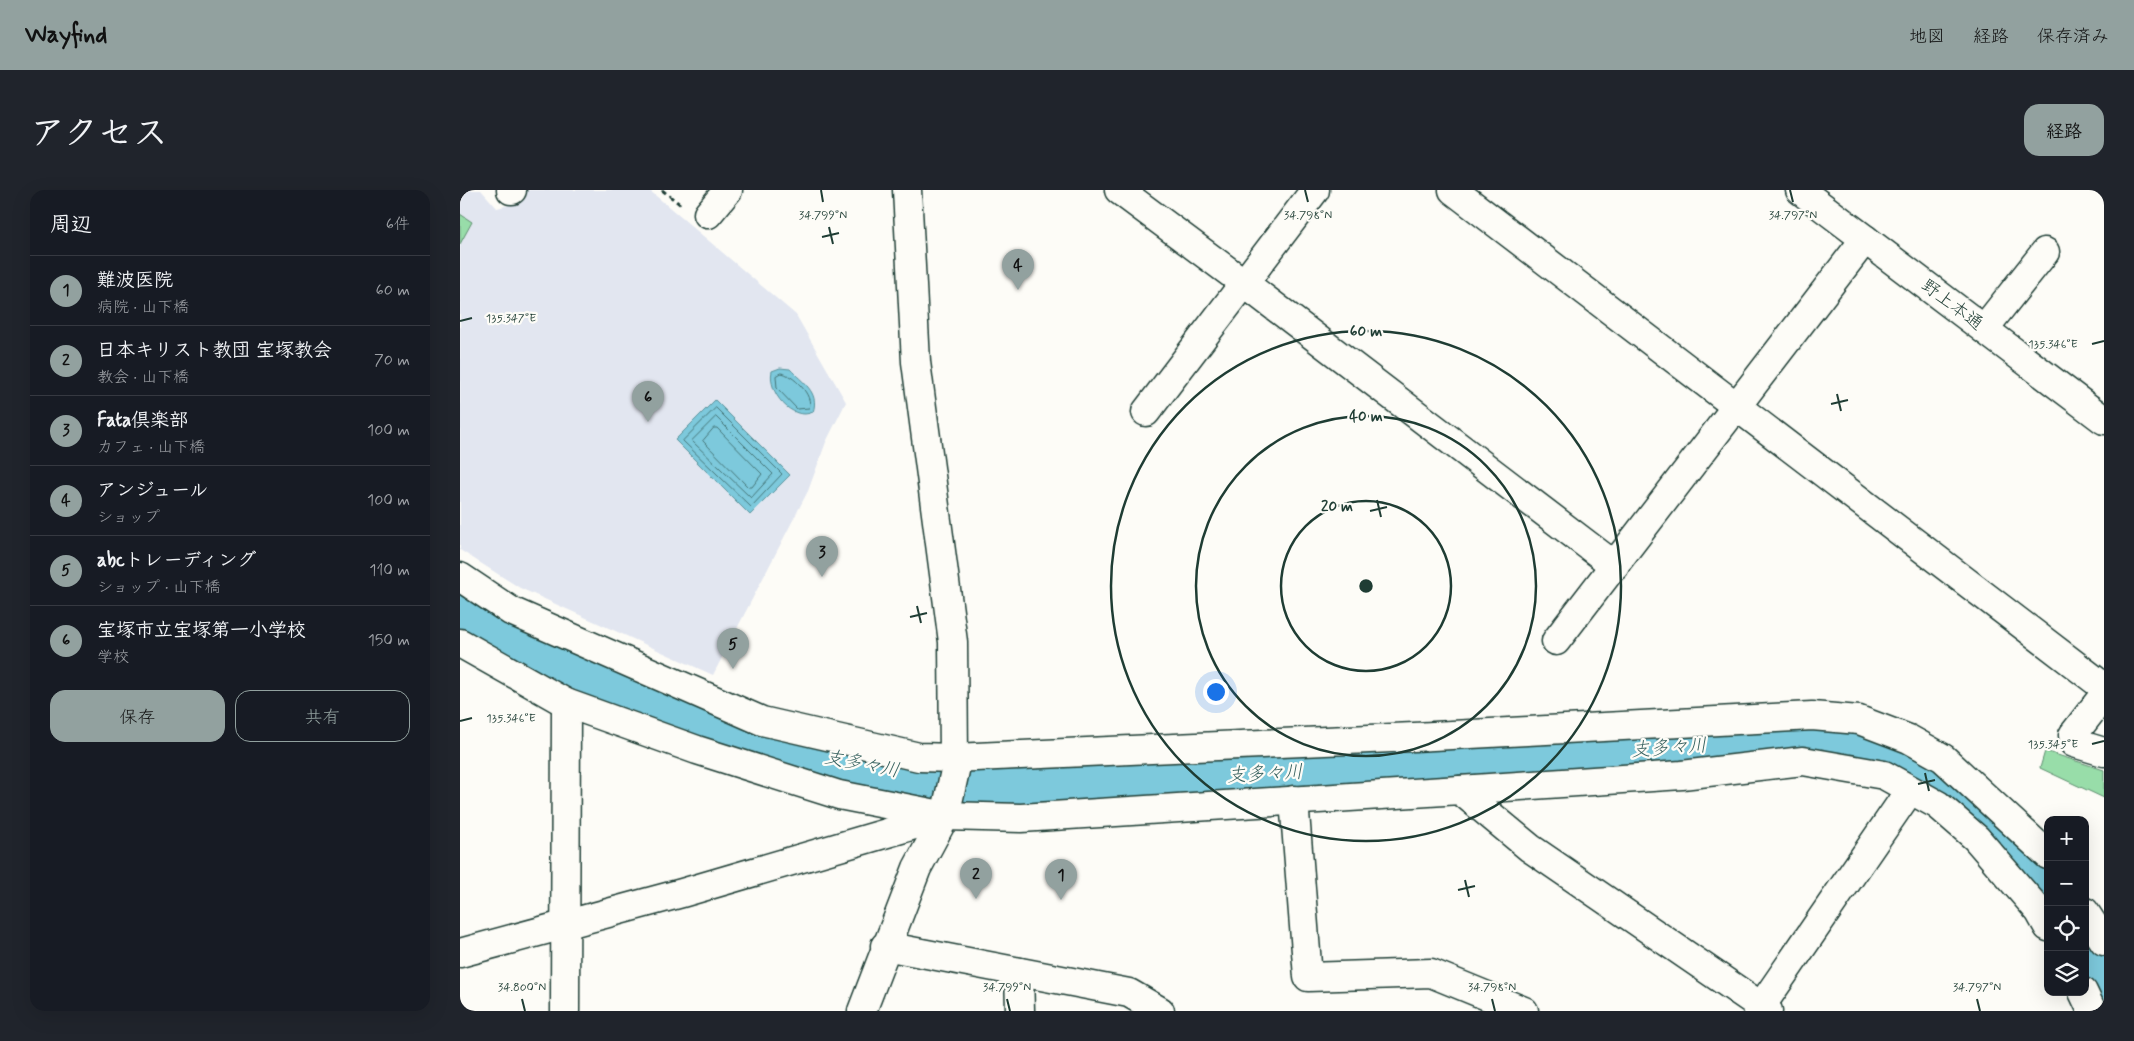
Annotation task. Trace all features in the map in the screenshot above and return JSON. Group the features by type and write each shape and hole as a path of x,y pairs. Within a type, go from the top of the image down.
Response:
{"street":[{"path":"708,214 728,190"},
{"path":"862,1011 917,868 946,812 955,762 953,642 916,362 907,190"},
{"path":"1119,190 1244,282 1615,566"},
{"path":"1146,412 1315,190"},
{"path":"1453,190 1736,408 2104,687"},
{"name":"野上本通","path":"1800,190 2104,420"},
{"path":"1556,641 1864,239"},
{"path":"1984,329 2046,252"},
{"path":"460,577 511,610 762,721 920,757 955,762 1812,716 1859,720 1909,739 1943,758 2044,851"},
{"path":"460,643 566,703 697,750 839,795 946,812 1021,818 1682,775 1803,762 1884,775 1938,805 1976,838 2039,911 2044,920"},
{"path":"2104,695 2073,735 2074,743 2104,752"},
{"path":"565,1011 567,924 566,703"},
{"path":"1460,790 1530,848 1762,1009 1910,790"},
{"path":"1294,800 1308,977 1431,972 1524,1011"},
{"path":"460,953 682,894 946,812"},
{"path":"2089,918 2104,941"},
{"path":"886,946 1129,993 1160,1011"},
{"path":"1019,972 1020,1011"},
{"path":"2085,996 2092,1011"}],"shaded area":[{"path":"460,190 481,190 497,208 513,204 528,190 649,190 796,315 846,402 826,442 808,491 713,675 520,588 460,550"}],"green space":[{"path":"460,214 472,222 460,244"},
{"path":"2045,751 2104,770 2104,798 2040,768"}],"water":[{"path":"780,368 790,369 809,388 815,405 813,412 797,413 789,409 777,396 771,379 772,371"},
{"path":"715,400 790,475 750,515 675,440"}],"waterway":[{"name":"支多々川","path":"460,614 688,710 802,752 966,785 1259,775 1790,740 1883,750 1953,788 2007,833 2044,879"},
{"name":"支多々川","path":"2089,961 2104,989"}],"place":[{"name":"アンジュール","path":"1018,290"},
{"name":"宝塚市立宝塚第一小学校","path":"648,422"},
{"name":"Fata倶楽部","path":"822,577"},
{"name":"abcトレーディング","path":"733,669"},
{"name":"日本キリスト教団 宝塚教会","path":"976,899"},
{"name":"難波医院","path":"1061,900"}]}
